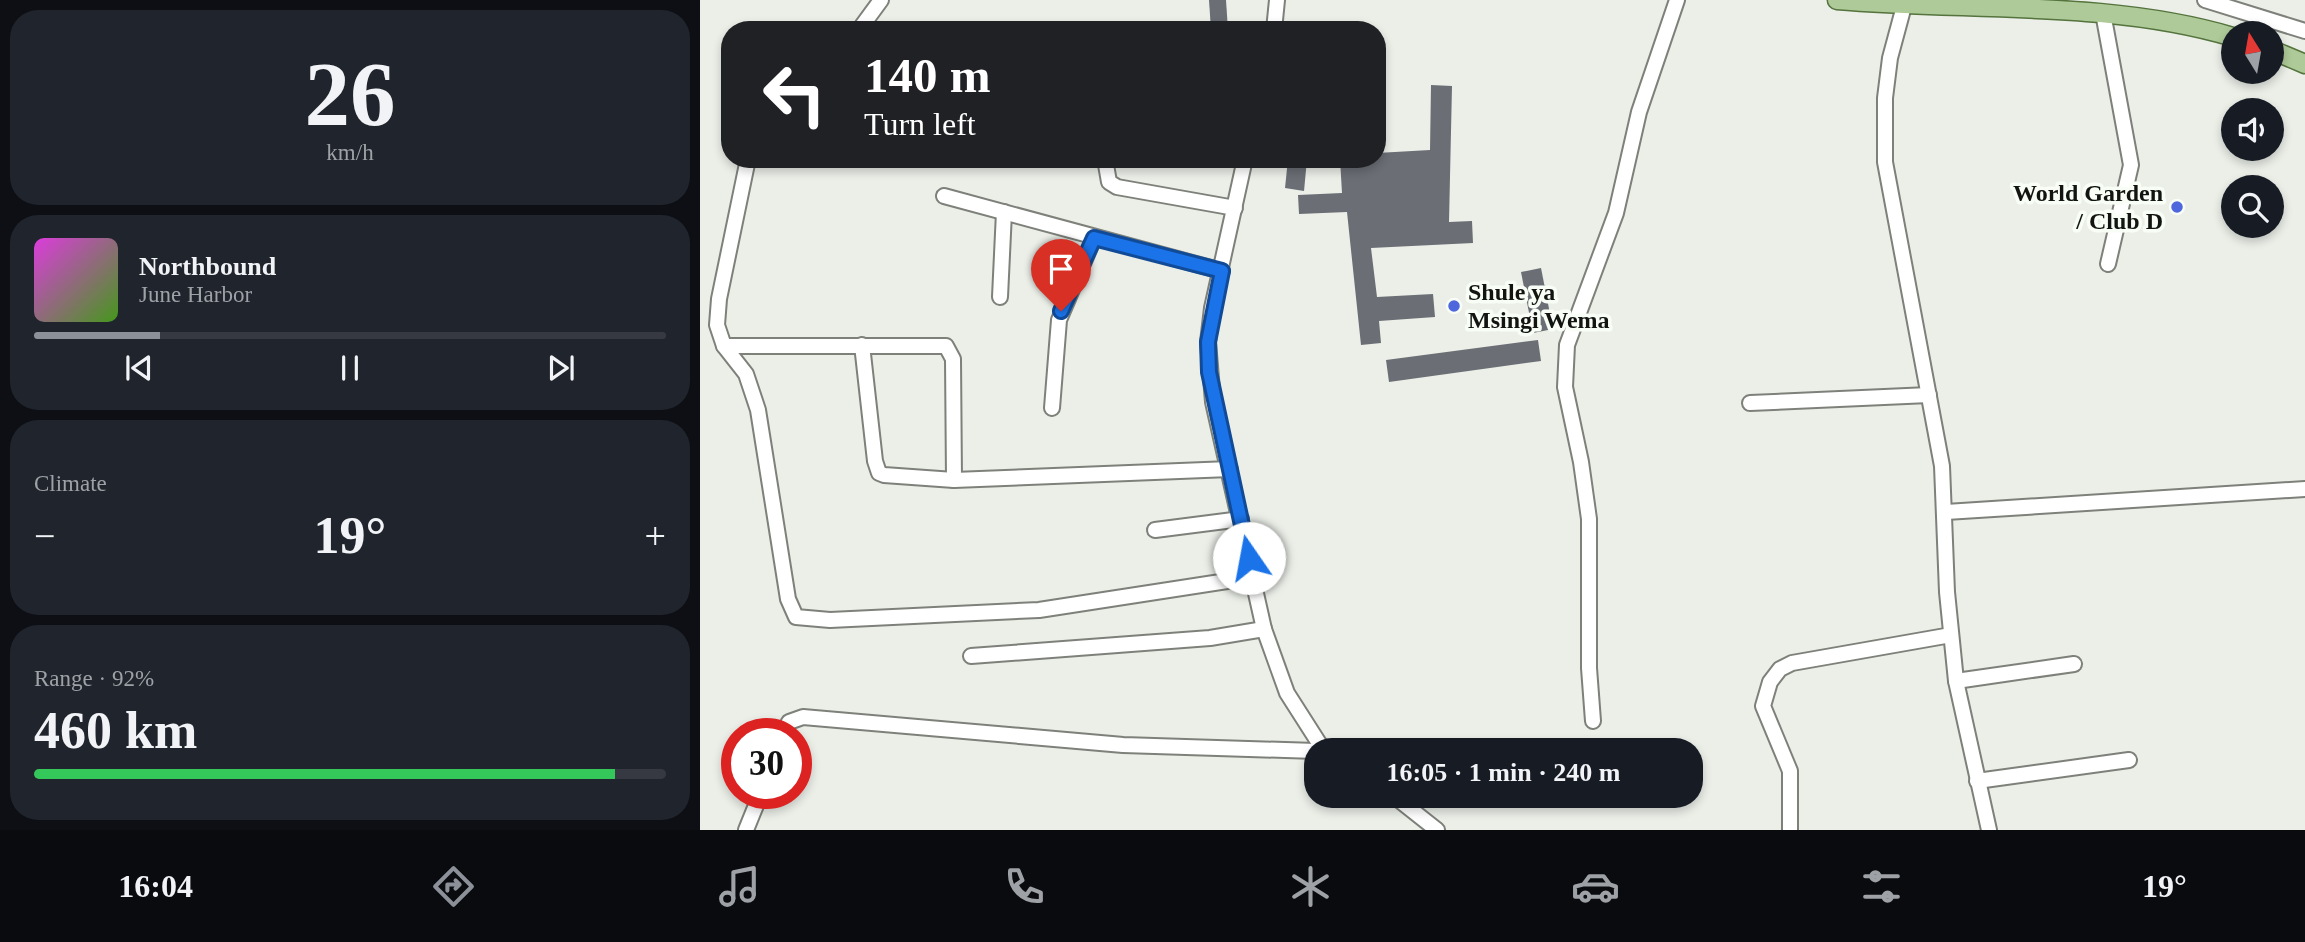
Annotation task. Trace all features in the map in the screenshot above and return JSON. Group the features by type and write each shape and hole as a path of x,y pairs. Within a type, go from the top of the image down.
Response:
{"main road":[{"path":"1837,0 1904,6 2103,13 2161,19 2221,34"},
{"path":"2284,55 2305,64"}],"street":[{"path":"866,21 881,0"},
{"path":"1275,21 1277,0"},
{"path":"1593,721 1589,668 1589,519 1581,462 1565,387 1567,345 1616,212 1649,77 1677,0"},
{"path":"2205,0 2305,31"},
{"path":"1904,6 1888,71 1885,162 1942,466 1956,681 1989,830"},
{"path":"2103,13 2131,165 2108,264"},
{"path":"746,168 717,315 724,346 746,374 758,410 788,599 793,613 801,619 1039,610 1253,577"},
{"path":"1107,168 1109,182 1117,187 1235,208"},
{"path":"1243,168 1208,342 1213,402 1265,629 1287,694 1315,738"},
{"path":"943,196 1222,271"},
{"path":"1000,297 1004,212"},
{"path":"1052,408 1059,320 1094,238"},
{"path":"724,346 940,344 950,349 953,359 954,480"},
{"path":"862,345 866,398 879,473 954,480 1230,469"},
{"path":"1750,404 1930,395"},
{"path":"1946,512 2305,489"},
{"path":"1155,530 1241,519"},
{"path":"971,656 1210,638 1265,629"},
{"path":"1790,830 1788,764 1763,710 1763,701 1774,675 1792,663 1951,635"},
{"path":"1956,681 2074,664"},
{"path":"800,718 1123,745 1304,751"},
{"path":"1977,781 2129,760"},
{"path":"1409,808 1437,830"},
{"path":"747,830 755,809"}],"building":[{"path":"1209,0 1226,0 1227,21 1210,21"},
{"path":"1431,85 1452,86 1449,222 1472,221 1473,243 1371,248 1377,297 1433,294 1435,317 1379,321 1381,343 1361,345 1347,212 1299,214 1298,195 1342,193 1341,168 1386,168 1386,152 1430,150"},
{"path":"1287,168 1306,168 1304,191 1285,188"},
{"path":"1541,268 1553,329 1533,333 1521,272"},
{"path":"1538,340 1541,361 1389,382 1386,360"}],"place":[{"name":"World Garden / Club D","path":"2177,207"},
{"name":"Shule ya Msingi Wema","path":"1454,306"}],"route":[{"path":"1061,311 1094,238 1222,271 1212,308 1208,342 1209,372 1213,402 1249,558"}]}
